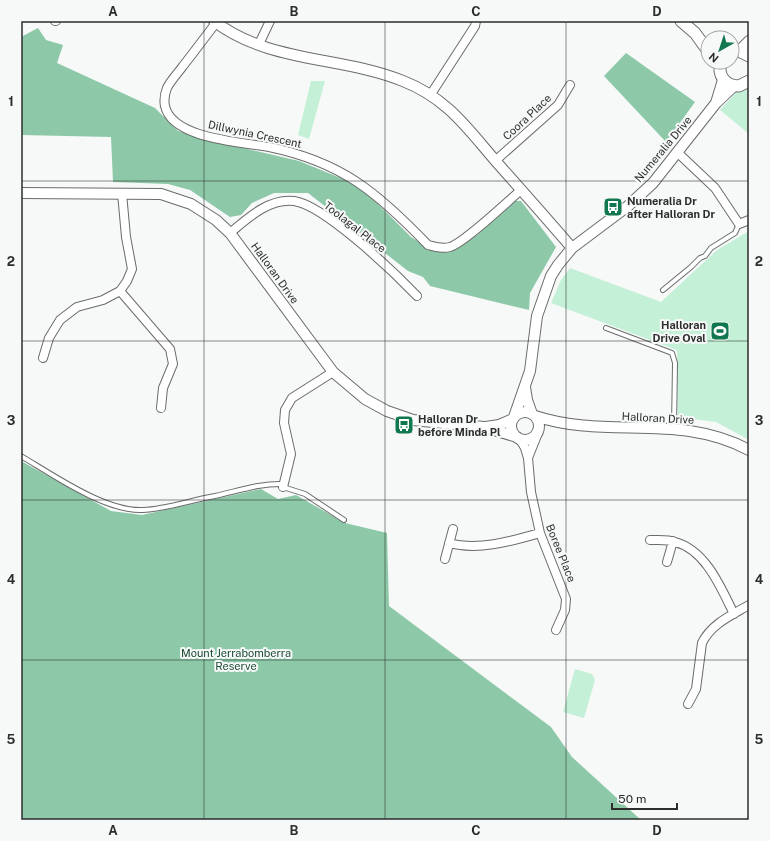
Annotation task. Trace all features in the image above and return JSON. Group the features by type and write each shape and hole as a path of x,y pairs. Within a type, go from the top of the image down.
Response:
{"main road":[{"path":"681,21 700,36"},
{"path":"695,33 700,40"},
{"path":"721,70 723,80 734,86 749,83"}],"street":[{"path":"259,44 270,21"},
{"path":"432,94 475,26 476,21"},
{"path":"215,22 235,34 259,44 288,53 370,69 405,81 432,94 454,114 572,248"},
{"name":"Dillwynia Crescent","path":"215,22 166,89 165,106 171,119 177,125 197,133 297,154 339,170 363,184 387,204 428,244 436,247 452,246 475,230 521,190"},
{"path":"740,53 749,41"},
{"name":"Numeralia Drive","path":"716,103 723,80"},
{"name":"Coora Place","path":"495,161 558,104 570,85"},
{"name":"Numeralia Drive","path":"514,418 525,387 531,363 537,316 551,276 572,248 642,194 678,153 716,103 734,86"},
{"path":"678,153 712,185 739,224 749,220"},
{"path":"43,358 49,338 60,320 77,307 103,300 120,291 127,281 132,269 126,237 122,193"},
{"name":"Halloran Drive","path":"21,194 161,194 182,200 216,220 230,233 333,372 365,399 387,411 413,420 484,427 518,438"},
{"name":"Toolagal Place","path":"230,233 268,204 293,201 309,206 324,216 392,270 416,296"},
{"path":"120,291 170,349 173,364 163,388 162,408"},
{"path":"284,485 291,454 284,423 285,410 292,398 333,372"},
{"name":"Numeralia Drive","path":"525,387 527,400 534,415"},
{"path":"523,412 534,415 539,424 538,432 530,439 518,438 512,429 514,418 523,412"},
{"name":"Halloran Drive","path":"534,415 562,424 583,427 674,428 714,435 749,450"},
{"name":"Halloran Drive","path":"484,427 499,425 514,418"},
{"name":"Halloran Drive","path":"538,432 562,424"},
{"name":"Boree Place","path":"528,458 538,432"},
{"name":"Boree Place","path":"518,438 525,448 528,458 530,481 540,533 566,596 565,610 556,630"},
{"path":"445,559 453,529"},
{"path":"449,543 462,545 500,543 540,533"},
{"path":"650,540 673,541 690,550 708,568 734,614"},
{"path":"667,562 673,541"},
{"path":"688,704 696,688 702,643 711,629 749,605"}],"lane":[{"path":"663,290 700,258 705,256 711,248 734,233 739,224"},
{"path":"606,328 668,350 672,353 675,363 674,428"},
{"path":"21,456 96,498 114,506 136,510 158,508 264,484 284,485 302,492 344,520"}],"green space":[{"path":"38,28 46,40 63,45 57,63 155,108 178,131 201,138 299,161 360,186 411,237 435,252 453,251 477,235 514,201 521,201 556,247 530,293 529,310 430,286 423,277 408,271 308,193 274,193 252,203 241,215 230,217 190,190 168,184 113,182 111,137 21,135 21,37"},
{"path":"626,53 695,102 666,142 604,76"},
{"path":"311,81 325,81 309,139 298,135"},
{"path":"741,87 749,90 749,134 720,110"},
{"path":"749,231 749,440 716,422 678,417 677,350 551,303 561,280 570,268 661,302 717,250"},
{"name":"Mount Jerrabomberra Reserve","path":"21,461 111,511 142,515 261,489 278,499 296,495 345,523 387,533 389,606 551,727 572,757 641,820 21,820"},
{"path":"575,669 592,674 595,680 584,718 563,712"}],"place":[{"name":"Numeralia Dr after Halloran Dr","path":"613,207"},
{"name":"Halloran Drive Oval","path":"720,331"},
{"name":"Halloran Dr before Minda Pl","path":"404,425"}]}
